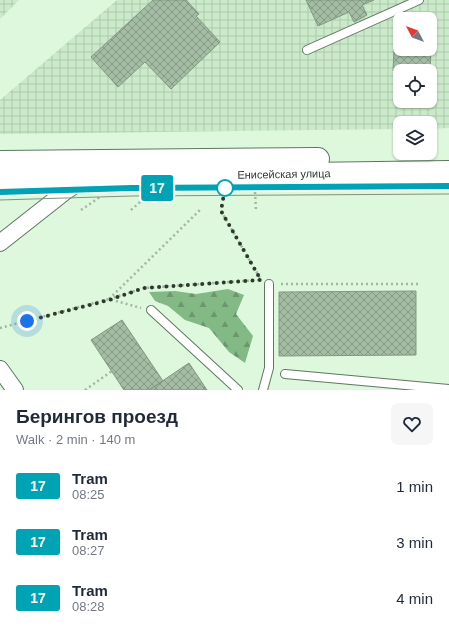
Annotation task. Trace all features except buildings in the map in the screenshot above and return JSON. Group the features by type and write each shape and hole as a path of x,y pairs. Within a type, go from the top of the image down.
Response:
{"main road":[{"name":"Енисейская улица","path":"0,162 449,157"},
{"name":"Енисейская улица","path":"0,180 94,177 449,172"}],"street":[{"path":"0,243 66,191 78,183 94,177"},
{"path":"0,369 15,390"}],"lane":[{"path":"307,50 419,0"},
{"path":"264,390 269,368 269,284"},
{"path":"151,310 238,390"},
{"path":"285,374 449,389"}],"path":[{"path":"255,187 256,210"},
{"path":"131,210 140,202"},
{"path":"109,300 200,210"},
{"path":"0,328 109,300 144,288 261,280 221,211"},
{"path":"269,284 419,284"},
{"path":"109,300 151,310"},
{"path":"84,390 112,371"}],"shaded area":[{"path":"0,0 19,0 0,19"},
{"path":"117,0 449,0 449,128 437,129 437,116 393,116 393,129 0,134 0,100"}],"green space":[{"path":"228,289 244,295 236,314 253,336 245,363 229,352 209,328 185,320 168,306 155,301 149,292 175,291 196,294"}],"tram line":[{"path":"0,192 131,188 449,186"},
{"name":"17","path":"0,192 131,188 449,186"},
{"path":"0,200 132,196 449,194"}],"route":[{"path":"27,321 109,300 144,288 261,280 221,211 225,188"}]}
